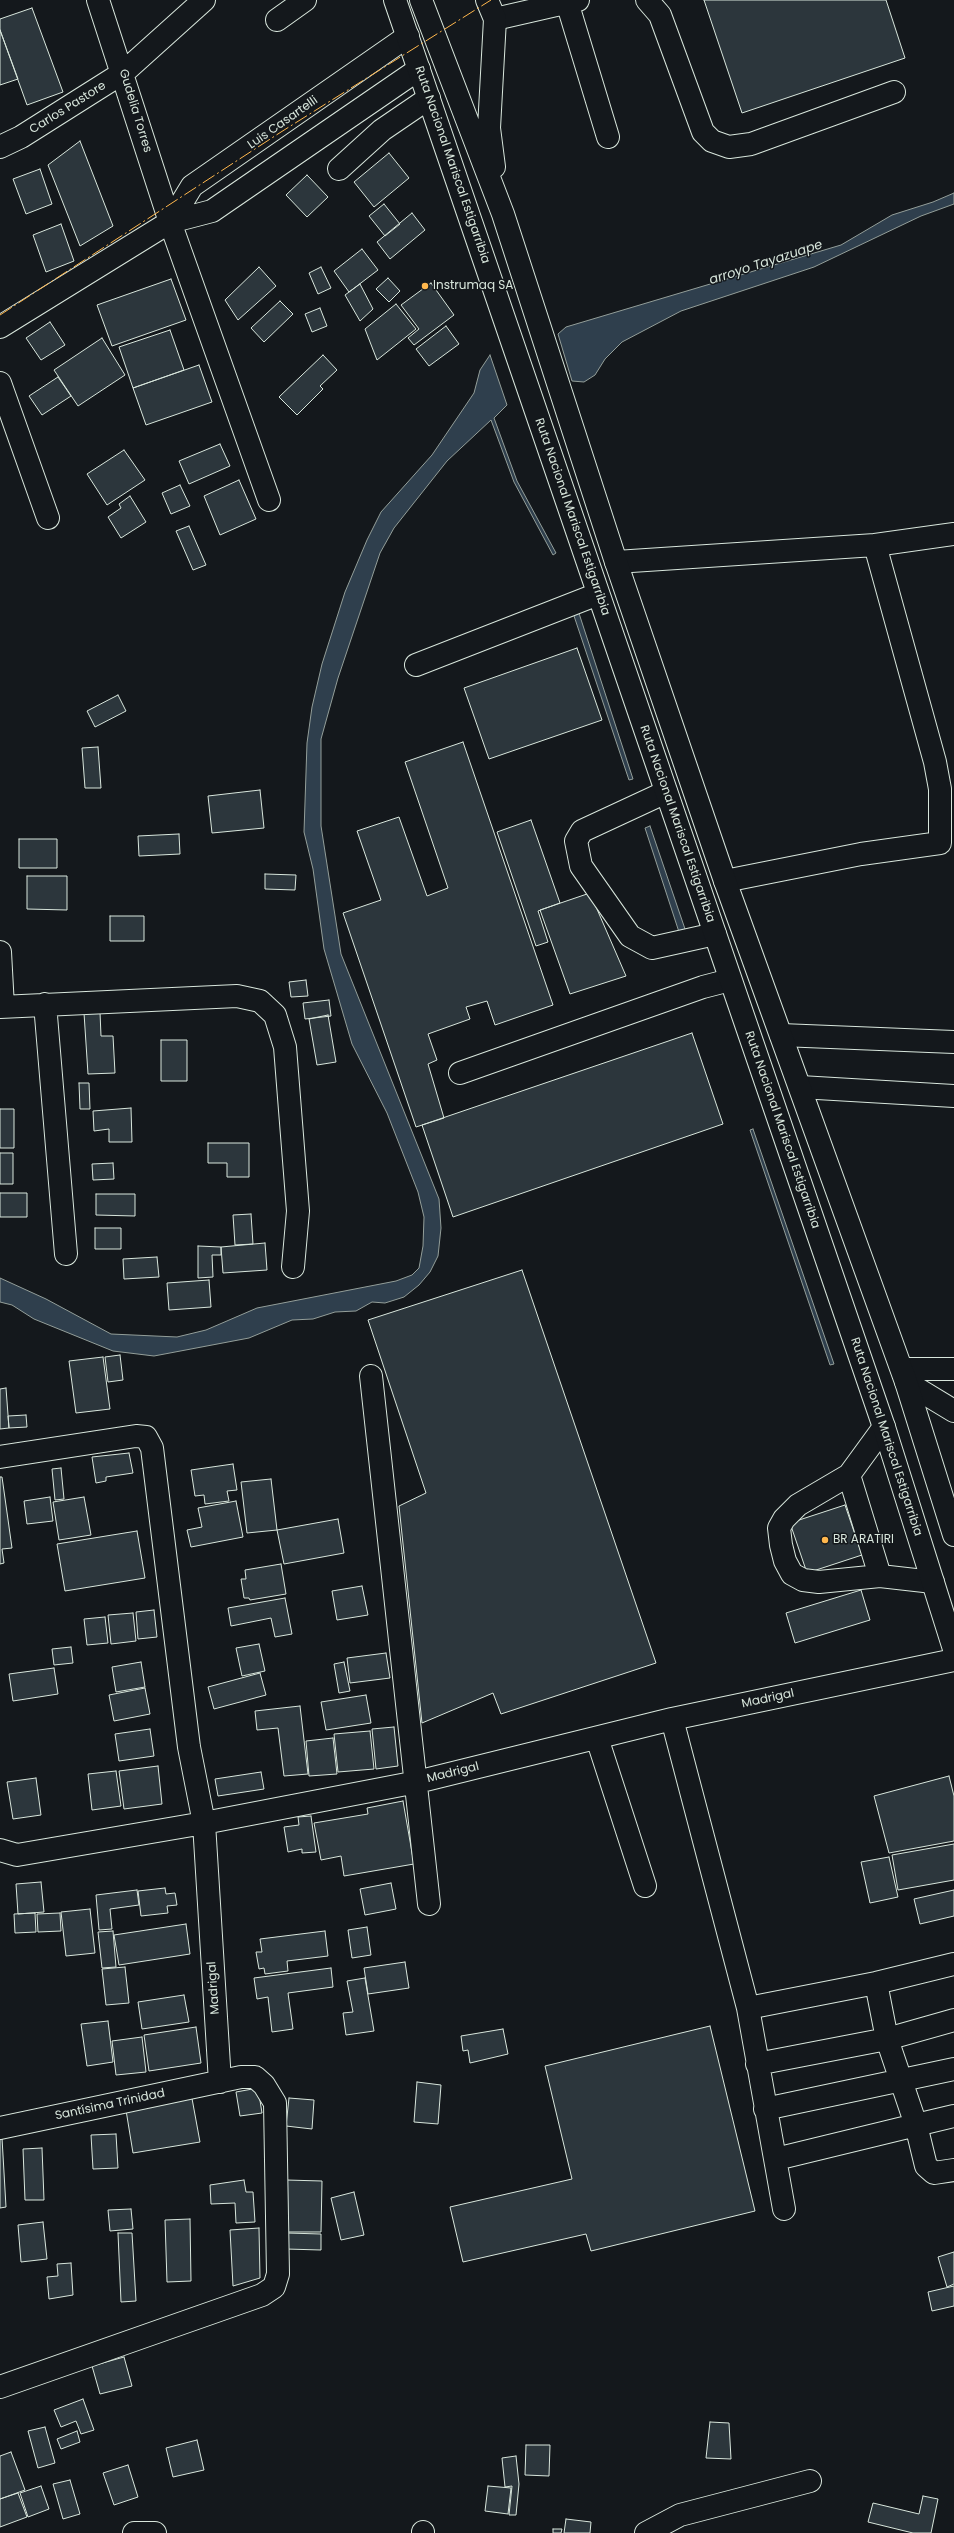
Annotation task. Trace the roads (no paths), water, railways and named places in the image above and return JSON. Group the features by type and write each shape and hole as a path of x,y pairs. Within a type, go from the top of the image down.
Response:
{"main road":[{"name":"Gudelia Torres","path":"98,0 124,72 170,222 269,500"},
{"name":"Carlos Pastore","path":"0,147 21,137 124,72 204,0"},
{"path":"277,20 305,0"},
{"name":"Ruta Nacional Mariscal Estigarribia","path":"395,0 884,1427 954,1649"},
{"path":"421,0 503,214 616,562 725,881 904,1376 954,1535"},
{"path":"647,0 660,15 703,132 712,141 729,147 751,144 894,92"},
{"path":"503,214 495,174 490,128 491,9 573,1 608,137"},
{"name":"Luis Casartelli","path":"170,222 192,186 408,36"},
{"name":"Luis Casartelli","path":"0,327 170,222 212,211 418,69"},
{"path":"339,169 382,130 429,98"},
{"path":"0,383 48,518"},
{"path":"616,562 875,545 954,534"},
{"path":"725,881 861,854 947,848 940,789 935,762 875,545"},
{"path":"416,665 598,594"},
{"path":"666,792 582,831 576,841 581,866 630,936 652,948 715,934"},
{"path":"0,952 2,1007 238,996 260,1001 275,1015 284,1047 298,1211 294,1267"},
{"path":"460,1073 703,987 730,980"},
{"path":"45,1004 66,1254"},
{"path":"781,1035 954,1042"},
{"path":"800,1087 954,1096"},
{"path":"904,1376 954,1368"},
{"path":"370,1376 417,1782 429,1904"},
{"path":"904,1376 954,1411"},
{"path":"884,1427 848,1475 798,1505 784,1519 780,1528 781,1544 785,1561 792,1574 803,1580 819,1582 880,1576 933,1582"},
{"path":"0,1457 136,1436 146,1437 152,1448 189,1747 204,1823 8,1853"},
{"path":"848,1475 880,1576"},
{"name":"Madrigal","path":"220,2082 204,1823 417,1782 672,1719 954,1660"},
{"path":"672,1719 748,2008 784,2209"},
{"path":"597,1738 645,1886"},
{"path":"748,2008 876,1983 954,1964"},
{"path":"876,1983 887,2038 916,2125 926,2166 934,2173 954,2170"},
{"path":"757,2064 887,2038 954,2020"},
{"path":"765,2109 954,2069"},
{"name":"Santísima Trinidad","path":"0,2128 241,2077 255,2077 264,2084 275,2103 278,2274 274,2287 262,2295 0,2387"},
{"path":"776,2159 954,2116"},
{"path":"646,2533 680,2515 810,2481"},
{"path":"134,2533 155,2533"}],"water":[{"path":"954,193 954,204 921,216 814,267 681,311 622,342 605,359 595,375 584,382 572,381 558,334 566,327 841,245 892,215 933,202"},
{"path":"490,355 507,405 494,418 517,481 556,553 553,555 514,482 491,420 447,461 394,528 380,553 338,678 321,739 321,826 341,954 439,1199 441,1228 438,1256 430,1272 419,1285 404,1297 385,1303 372,1302 356,1311 335,1312 313,1319 292,1320 249,1338 154,1356 113,1351 34,1319 12,1305 0,1302 0,1278 46,1299 111,1334 177,1337 206,1330 257,1308 396,1281 412,1275 419,1268 423,1246 424,1217 418,1192 387,1113 352,1044 324,949 313,869 304,832 307,743 312,707 322,664 345,592 367,540 381,512 432,455 474,393 480,370"},
{"path":"574,598 633,779 629,780 569,601"},
{"path":"650,826 685,929 679,932 645,828"},
{"path":"753,1129 834,1364 830,1365 750,1130"}],"place":[{"name":"Instrumaq SA","path":"425,286"},
{"name":"BR ARATIRI","path":"825,1540"}],"water label":[{"name":"arroyo Tayazuape","path":"766,263"}]}
